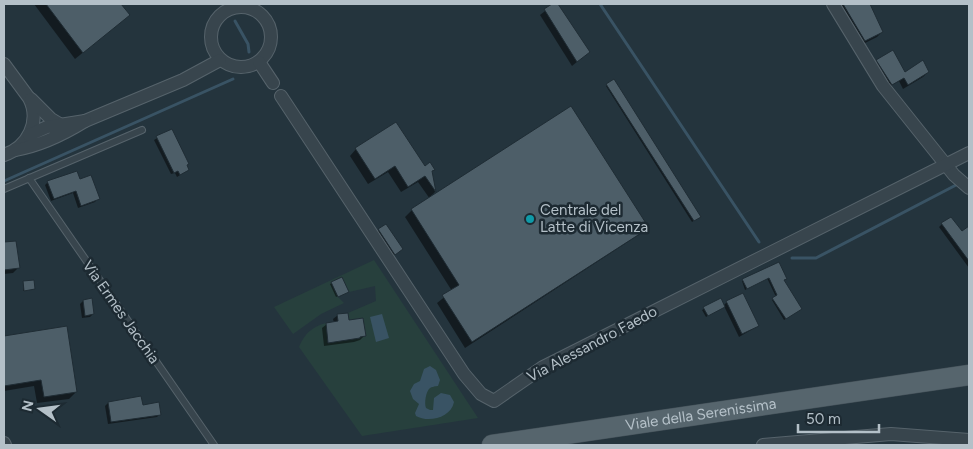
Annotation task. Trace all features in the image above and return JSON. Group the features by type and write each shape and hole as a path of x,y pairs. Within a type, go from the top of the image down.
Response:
{"main road":[{"name":"Viale della Serenissima","path":"492,445 969,375"}],"street":[{"path":"833,4 883,86 967,187"},
{"path":"238,6 248,7 264,17 271,35 270,45 267,54 259,62 244,68 236,67 220,60 211,45 212,27 221,14 238,6"},
{"path":"10,152 26,148 72,129 84,121 184,80 220,60"},
{"path":"259,62 273,84"},
{"path":"4,64 29,98 51,119 61,125"},
{"name":"Via Alessandro Faedo","path":"281,96 464,374 481,394 494,402 543,367 951,170"},
{"path":"10,152 21,146 29,135 34,115 29,98"},
{"path":"29,135 46,127 84,121"},
{"path":"951,170 969,153"},
{"path":"763,445 891,434 969,440"}],"lane":[{"path":"4,189 142,130"},
{"name":"Via Ermes Jacchia","path":"29,178 214,445"}],"green space":[{"path":"374,260 478,418 362,436 299,347 310,331 326,323 328,343 366,336 363,318 349,320 348,313 376,301 375,286 349,292 338,297 344,303 321,314 293,334 274,307"}],"water":[{"path":"382,314 389,338 376,342 370,317"},
{"path":"430,366 436,370 440,380 438,386 431,388 427,392 426,408 433,410 434,398 441,393 450,395 454,402 444,415 438,418 427,419 416,416 415,413 419,404 413,399 410,391 414,384 420,381 424,369"}],"building":[{"path":"46,4 121,4 130,15 83,53"},
{"path":"552,4 558,4 590,52 577,62 544,9"},
{"path":"843,4 870,4 883,32 865,41"},
{"path":"893,50 905,72 923,60 929,72 908,85 904,78 892,85 876,60"},
{"path":"614,79 701,217 694,221 606,84"},
{"name":"Centrale del Latte di Vicenza","path":"571,106 649,228 472,342 442,295 459,285 411,209"},
{"path":"396,122 425,166 430,162 435,170 432,171 436,192 425,176 408,187 395,166 375,179 355,148"},
{"path":"172,129 189,164 187,165 189,170 180,175 178,171 174,173 156,136"},
{"path":"77,171 80,179 91,175 100,199 81,206 76,191 54,199 47,181"},
{"path":"951,217 962,231 969,226 969,261 941,223"},
{"path":"386,224 403,249 395,255 378,229"},
{"path":"16,241 20,268 4,270 4,242"},
{"path":"779,262 787,279 784,280 802,309 786,319 772,298 777,295 769,278 747,289 742,279"},
{"path":"342,277 349,292 338,297 331,282"},
{"path":"34,280 35,289 24,291 23,281"},
{"path":"743,293 759,326 742,334 726,301"},
{"path":"92,298 94,314 85,316 83,300"},
{"path":"721,298 725,307 708,316 703,307"},
{"path":"348,313 349,320 363,318 366,336 328,343 326,323 338,321 337,314"},
{"path":"67,326 77,392 44,397 41,380 4,386 4,336"},
{"path":"141,396 143,405 159,402 161,415 111,422 108,402"}],"waterway":[{"path":"600,4 759,242"},
{"path":"235,21 248,44 249,52"},
{"path":"4,181 233,79"},
{"path":"792,258 816,258 958,184"}],"place":[{"name":"Centrale del Latte di Vicenza","path":"530,219"}]}
